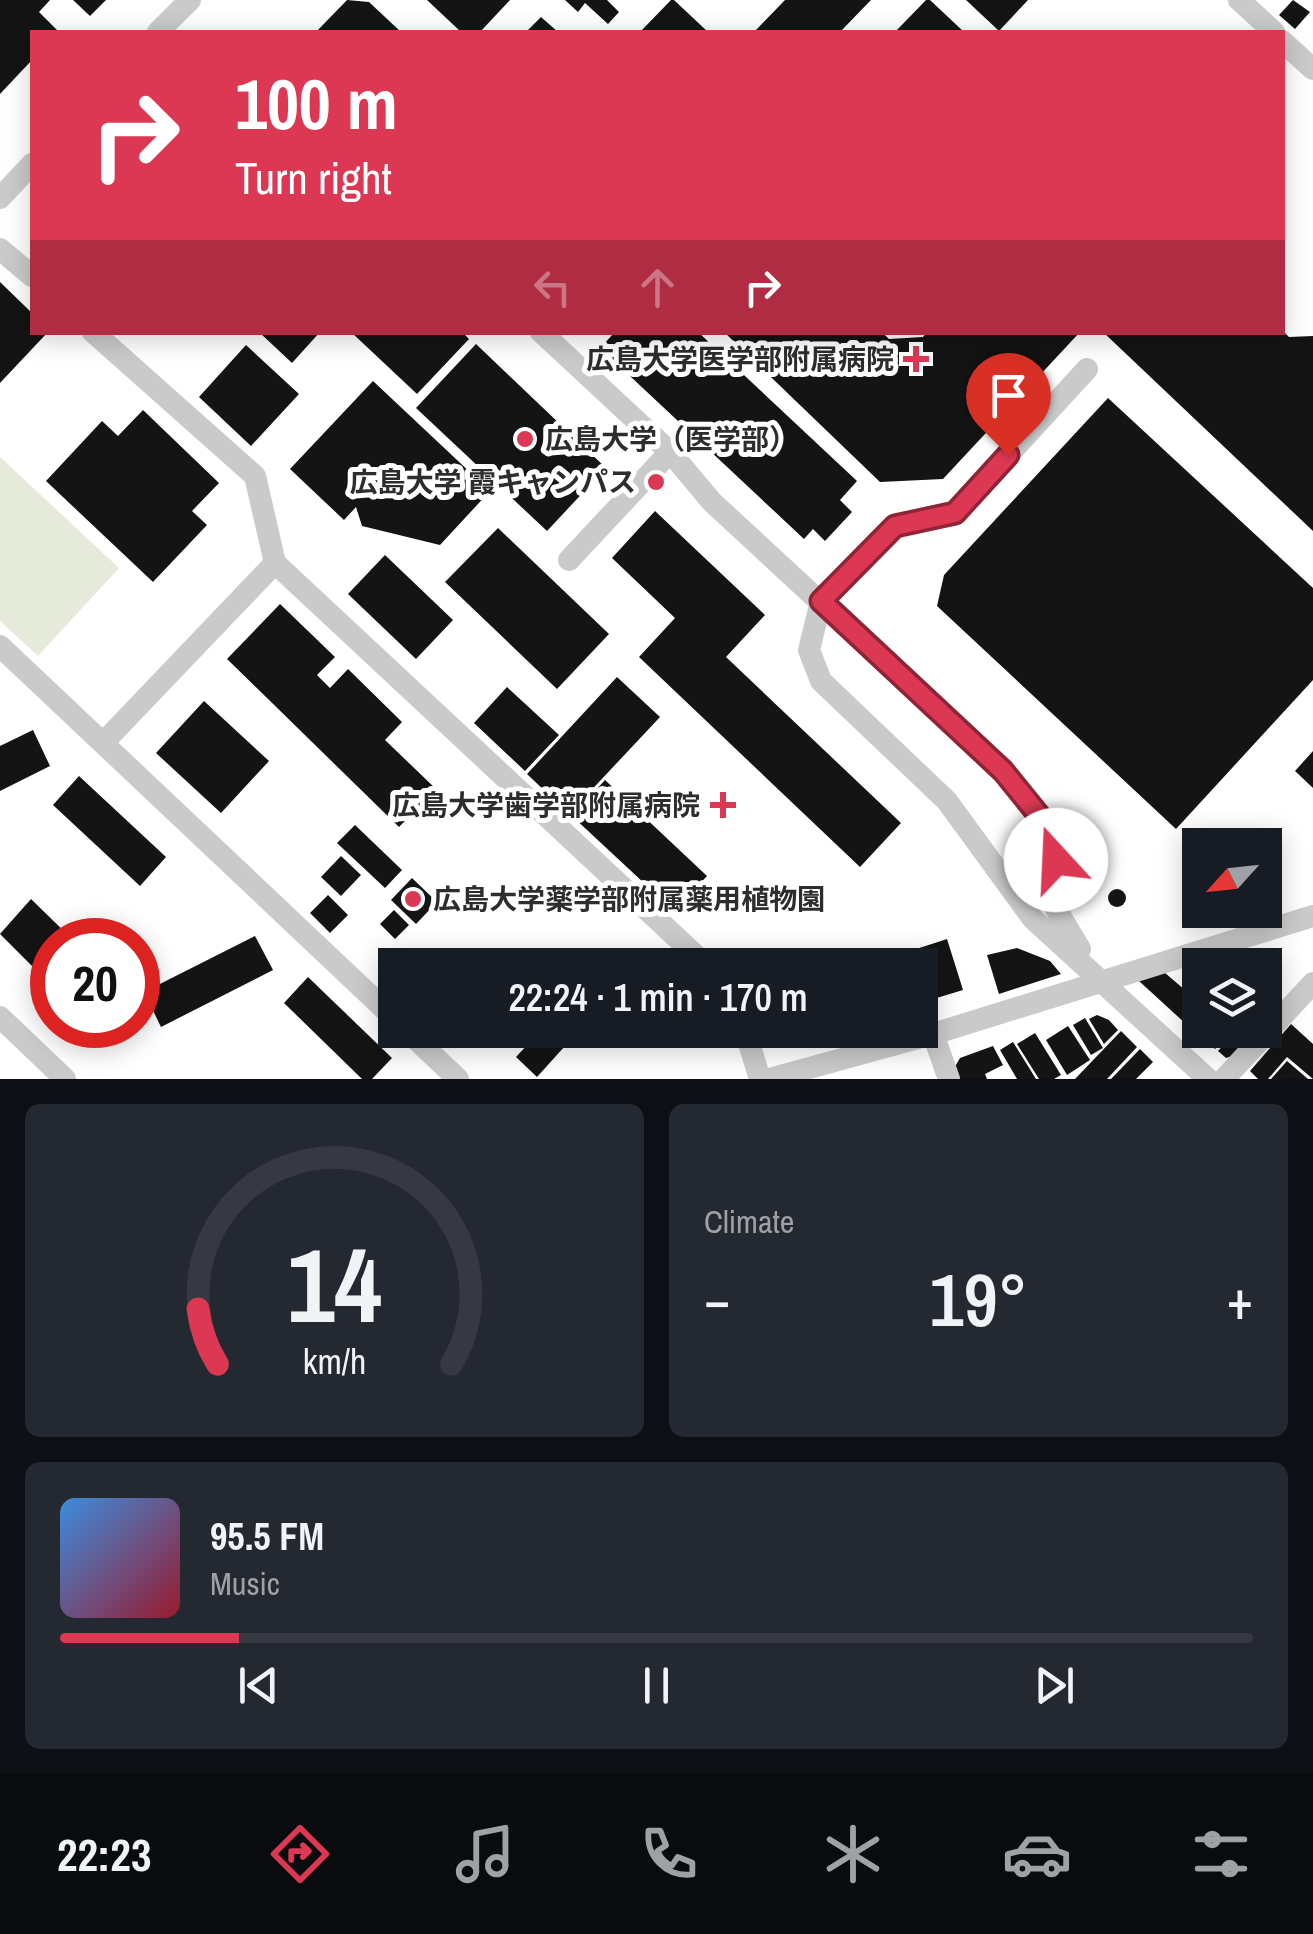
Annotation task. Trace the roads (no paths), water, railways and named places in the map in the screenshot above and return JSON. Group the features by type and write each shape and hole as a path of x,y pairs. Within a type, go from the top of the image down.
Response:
{"street":[{"path":"160,30 190,0"},
{"path":"1239,0 1272,30"},
{"path":"1285,44 1313,69"},
{"path":"0,198 30,166"},
{"path":"0,249 30,274"},
{"path":"96,335 255,476 274,563 688,948"},
{"path":"543,335 670,452 712,502 1003,771 1050,829 1056,860 1056,909 1069,935 1102,981"},
{"path":"1087,369 955,513 895,526 821,601 809,650 822,680 947,802 1034,919 1208,1079"},
{"path":"568,560 670,452"},
{"path":"103,742 274,563"},
{"path":"0,646 378,1004"},
{"path":"938,1032 1313,916"},
{"path":"1224,1079 1313,983"},
{"path":"0,1018 65,1079"},
{"path":"425,1048 458,1079"},
{"path":"751,1048 760,1079"},
{"path":"770,1079 882,1048"},
{"path":"938,1048 949,1079"}],"place":[{"name":"広島大学医学部附属病院","path":"916,359"},
{"name":"広島大学（医学部）","path":"525,439"},
{"name":"広島大学 霞キャンパス","path":"656,482"},
{"name":"広島大学歯学部附属病院","path":"723,805"},
{"name":"広島大学薬学部附属薬用植物園","path":"413,899"}]}
